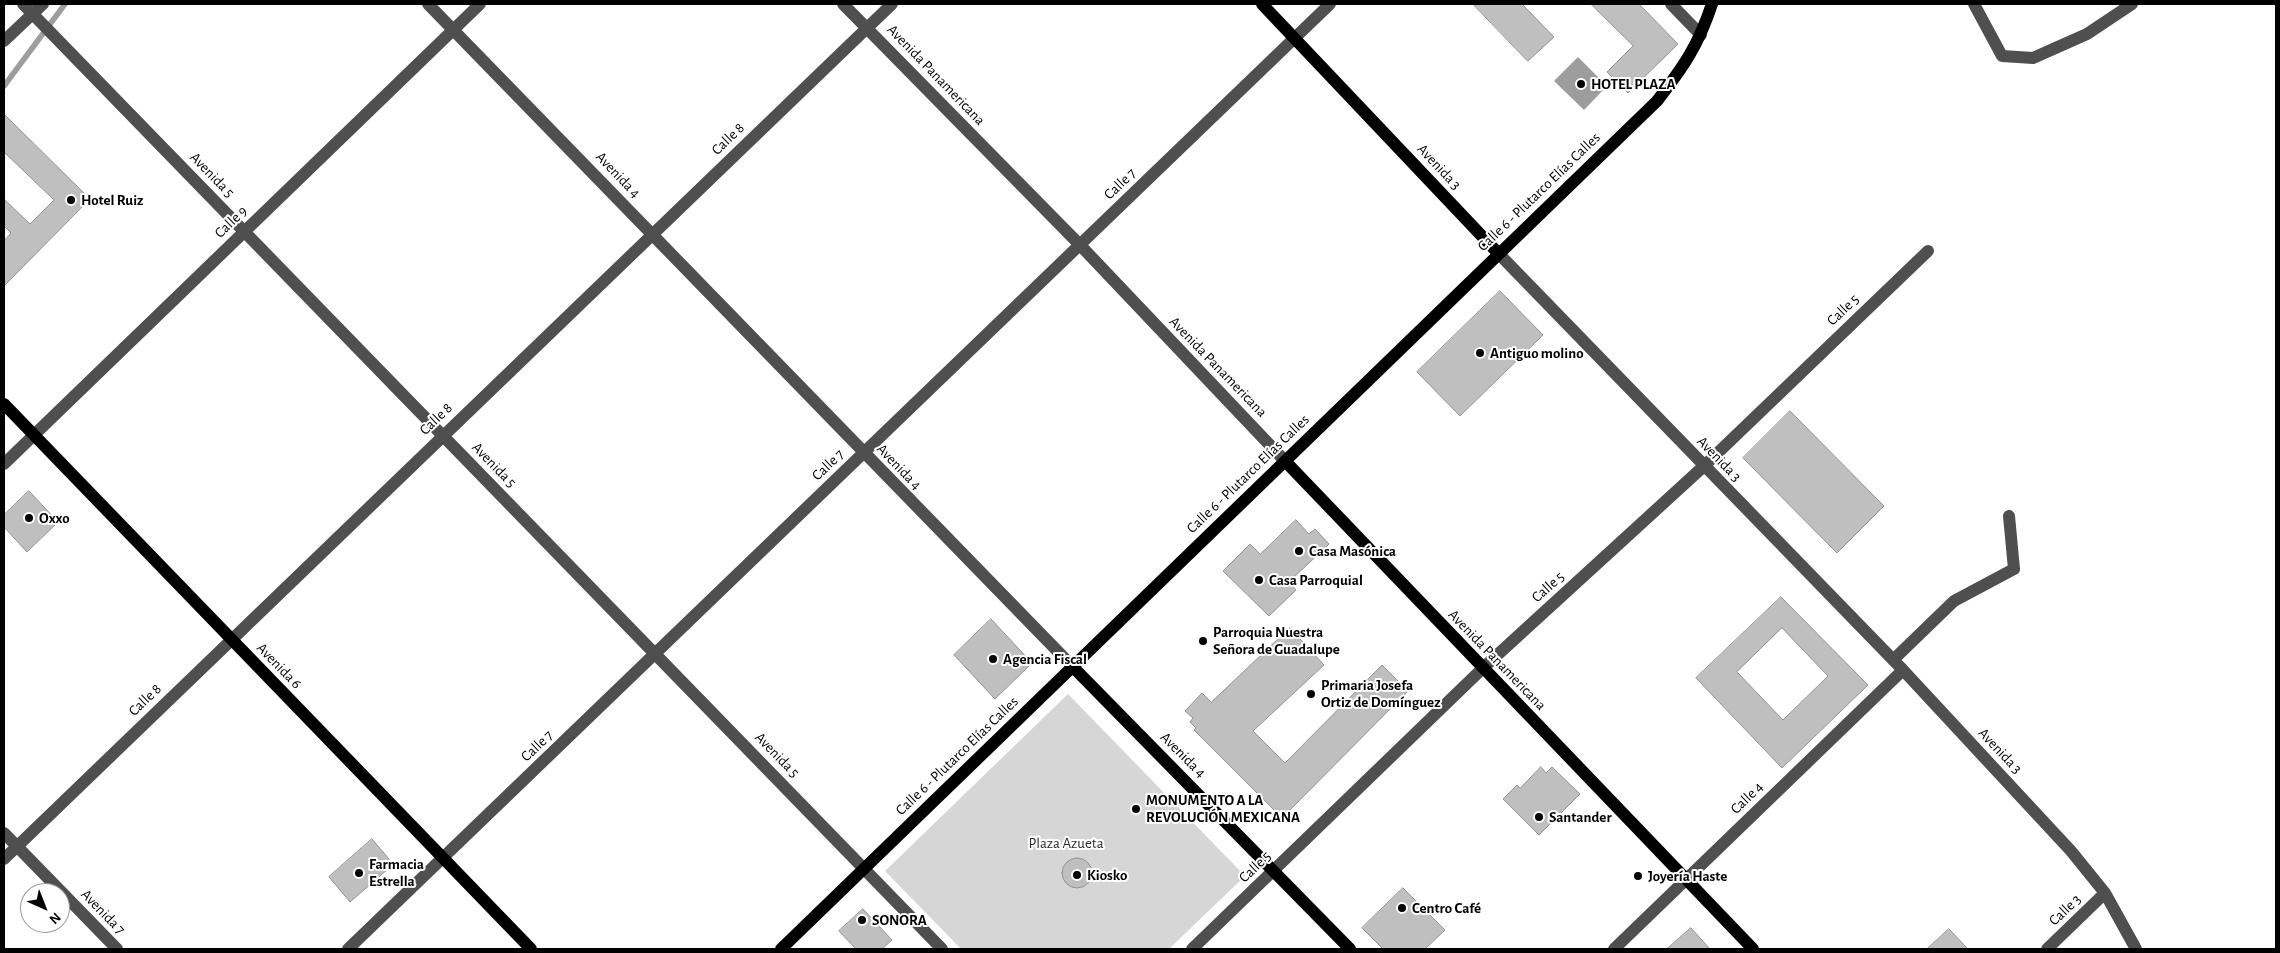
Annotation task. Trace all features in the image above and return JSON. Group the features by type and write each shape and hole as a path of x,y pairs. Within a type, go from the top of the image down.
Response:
{"main road":[{"name":"Avenida 3","path":"1262,4 1296,37 1498,254"},
{"name":"Calle 6 - Plutarco Elías Calles","path":"781,949 1658,101 1685,64 1701,35 1712,4"},
{"name":"Avenida 6","path":"4,404 531,949"},
{"name":"Avenida Panamericana","path":"1285,461 1753,949"},
{"name":"Avenida 4","path":"1074,667 1350,949"}],"street":[{"name":"Avenida 5","path":"23,4 942,949"},
{"path":"4,41 43,4"},
{"name":"Avenida 4","path":"428,4 653,234 864,454 1074,667"},
{"name":"Calle 9","path":"4,464 480,4"},
{"name":"Avenida Panamericana","path":"843,4 1080,245 1285,461"},
{"name":"Calle 8","path":"4,859 892,4"},
{"name":"Calle 7","path":"348,949 1330,4"},
{"path":"1671,4 1701,35"},
{"path":"1974,4 2002,56 2033,58 2087,34 2132,4"},
{"name":"Calle 5","path":"1192,949 1483,668 1704,466 1928,251"},
{"name":"Avenida 3","path":"1498,254 1903,670 2071,851 2105,893 2136,949"},
{"path":"1893,660 1954,602 2014,569 2009,516"},
{"name":"Calle 4","path":"1614,949 1903,670"},
{"name":"Avenida 7","path":"4,833 117,949"},
{"name":"Calle 3","path":"2047,949 2105,893"}],"green space":[{"name":"Plaza Azueta","path":"1068,694 1245,876 1169,949 961,949 885,871"}],"shaded area":[{"name":"HOTEL PLAZA","path":"1578,57 1607,86 1584,110 1554,81"}],"building":[{"path":"1473,4 1522,4 1554,37 1528,61"},
{"name":"HOTEL PLAZA","path":"1591,4 1639,4 1678,44 1628,93 1607,72 1633,46"},
{"name":"Hotel Ruiz","path":"4,114 90,199 4,286 4,241 11,233 4,226 4,199 30,224 54,200 4,152"},
{"name":"Antiguo molino","path":"1500,291 1543,335 1460,416 1417,372"},
{"path":"1790,411 1884,506 1837,553 1743,458"},
{"name":"Oxxo","path":"29,491 58,522 27,552 4,527 4,515"},
{"path":"1296,520 1309,534 1315,529 1329,544 1289,582 1296,590 1269,616 1223,571 1250,544 1260,554"},
{"path":"1781,597 1868,685 1782,768 1696,678","holes":["1782,628 1828,676 1783,720 1737,672"]},
{"name":"Agencia Fiscal","path":"991,619 1032,663 995,699 954,655"},
{"path":"1290,628 1324,665 1253,731 1285,763 1382,665 1408,691 1282,818 1194,730 1196,728 1190,722 1193,718 1185,711 1202,693 1211,702"},
{"name":"Santander","path":"1541,767 1546,773 1552,767 1580,794 1539,835 1503,799 1517,785 1520,788"},
{"name":"Farmacia Estrella","path":"372,839 389,859 388,869 350,902 329,877"},
{"name":"Kiosko","path":"1077,858 1088,862 1092,873 1088,884 1077,888 1066,884 1062,873 1066,862"},
{"name":"Centro Café","path":"1403,888 1445,930 1425,949 1383,949 1362,928"},
{"name":"SONORA","path":"863,909 892,940 882,949 856,949 839,931"},
{"path":"1691,928 1710,949 1667,949"},
{"path":"1949,929 1968,949 1927,949"}],"waterway":[{"path":"4,86 65,4"}],"place":[{"name":"HOTEL PLAZA","path":"1581,84"},
{"name":"Hotel Ruiz","path":"71,200"},
{"name":"Antiguo molino","path":"1480,353"},
{"name":"Oxxo","path":"29,518"},
{"name":"Casa Masónica","path":"1299,551"},
{"name":"Casa Parroquial","path":"1259,580"},
{"name":"Parroquia Nuestra Señora de Guadalupe","path":"1203,641"},
{"name":"Agencia Fiscal","path":"993,659"},
{"name":"Primaria Josefa Ortiz de Domínguez","path":"1311,694"},
{"name":"MONUMENTO A LA REVOLUCIÓN MEXICANA","path":"1136,809"},
{"name":"Santander","path":"1539,817"},
{"name":"Farmacia Estrella","path":"359,873"},
{"name":"Kiosko","path":"1077,875"},
{"name":"Joyería Haste","path":"1638,876"},
{"name":"Centro Café","path":"1402,908"},
{"name":"SONORA","path":"862,920"}]}
